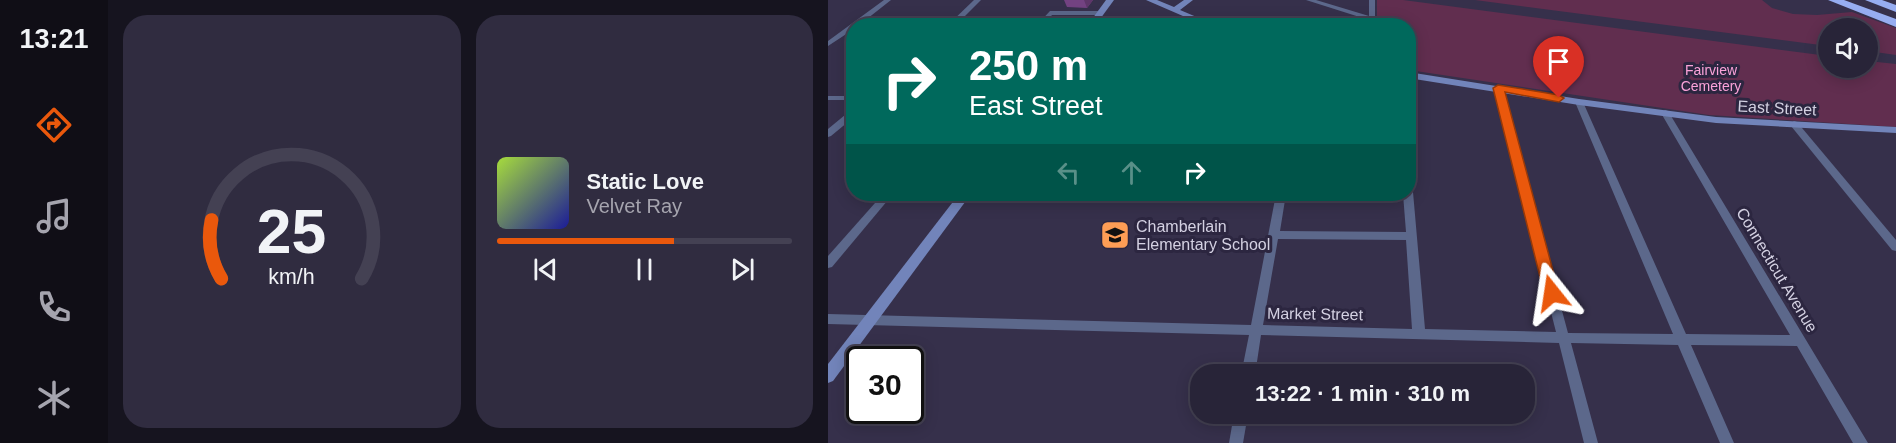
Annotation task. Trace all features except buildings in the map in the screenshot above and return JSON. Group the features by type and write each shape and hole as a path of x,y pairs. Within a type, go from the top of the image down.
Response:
{"highway":[{"path":"1834,0 1896,23"},
{"path":"1871,0 1896,9"}],"street":[{"path":"863,18 888,0"},
{"path":"959,18 978,0"},
{"path":"1097,18 1110,0"},
{"path":"1150,0 1194,18"},
{"path":"1175,10 1189,0"},
{"path":"1309,0 1361,18"},
{"path":"1372,0 1372,18"},
{"path":"1046,18 1050,13 1100,13"},
{"path":"828,44 846,31"},
{"name":"East Street","path":"1416,76 1579,102 1716,120 1896,130"},
{"path":"1498,88 1591,443"},
{"path":"828,98 846,98"},
{"path":"1579,102 1727,443"},
{"name":"Connecticut Avenue","path":"1665,113 1861,443"},
{"path":"828,134 846,119"},
{"path":"1794,124 1896,247"},
{"path":"828,264 882,201"},
{"path":"828,376 960,201"},
{"path":"1250,364 1280,201"},
{"path":"1409,201 1419,333"},
{"path":"1274,235 1411,236"},
{"name":"Market Street","path":"828,319 1563,338 1801,341"},
{"path":"1236,443 1239,424"}],"green space":[{"name":"Fairview Cemetery","path":"1377,0 1403,0 1818,55 1818,78 1878,78 1878,62 1896,64 1896,127 1709,115 1416,71 1416,18 1377,18"},
{"name":"Fairview Cemetery","path":"1475,0 1762,0 1772,8 1793,14 1817,15 1852,12 1868,18 1818,18 1818,45"},
{"name":"Fairview Cemetery","path":"1878,21 1896,28 1896,55 1878,52"}],"place":[{"name":"Chamberlain Elementary School","path":"1115,235"}],"route":[{"path":"1552,293 1498,88 1559,98"}]}
